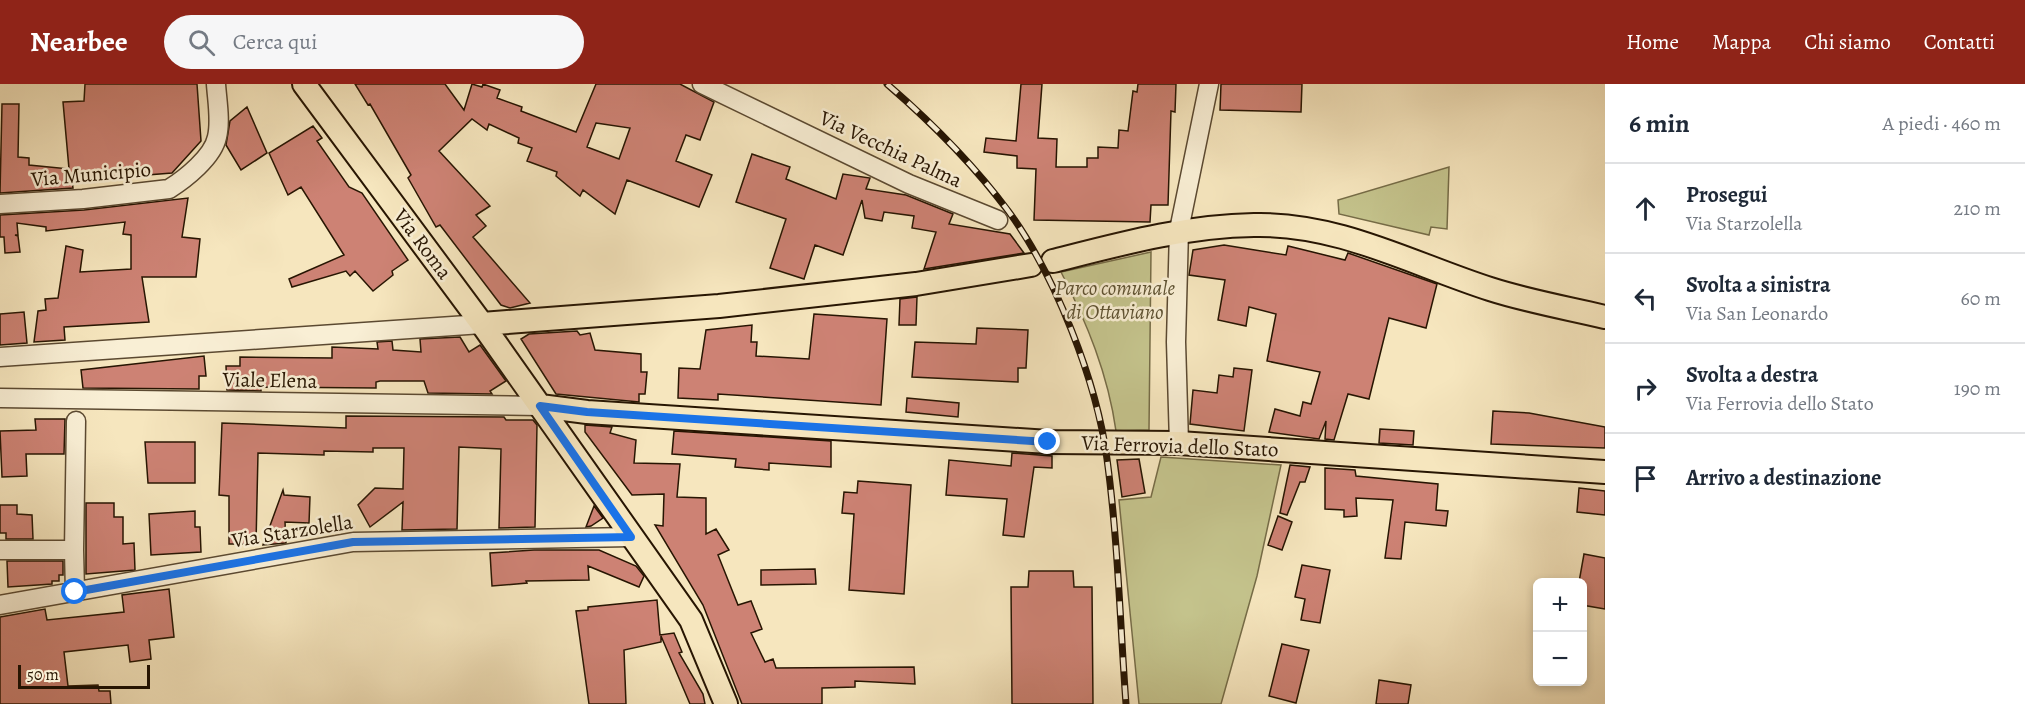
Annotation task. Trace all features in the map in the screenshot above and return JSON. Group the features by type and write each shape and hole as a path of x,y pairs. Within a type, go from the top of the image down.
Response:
{"main road":[{"name":"Via Roma","path":"304,84 482,324 691,620 726,704"},
{"path":"482,324 719,306 916,284 1042,263 1179,230 1256,225 1314,230 1385,248 1492,290 1605,317"},
{"name":"Via Ferrovia dello Stato","path":"540,406 587,412 1048,442 1179,443 1605,472"}],"street":[{"name":"Via Municipio","path":"0,204 83,199 169,189 180,182 211,150 217,137 216,84"},
{"name":"Via Vecchia Palma","path":"702,84 909,184 998,220"},
{"path":"1179,443 1176,342 1179,230 1209,84"},
{"name":"Viale Elena","path":"0,357 482,324"},
{"name":"Viale Elena","path":"0,398 540,406"},
{"path":"75,592 76,421"},
{"name":"Via Starzolella","path":"0,605 353,542 631,537"},
{"path":"0,550 74,550"}],"green space":[{"path":"1449,167 1447,229 1431,227 1429,235 1339,214 1338,200"},
{"name":"Parco comunale di Ottaviano","path":"1151,252 1149,430 1116,431 1102,369 1061,272"},
{"path":"1161,457 1281,465 1257,576 1221,704 1139,704 1119,500 1151,497"}],"building":[{"path":"85,84 197,84 201,141 172,173 72,181 73,188 0,193 2,104 19,104 18,157 29,158 29,165 69,169 63,102 84,101"},
{"path":"355,84 445,84 464,110 472,84 482,87 483,84 500,90 497,98 522,107 521,111 576,132 596,84 680,84 714,102 700,140 686,135 676,161 712,175 699,207 627,180 615,214 583,190 580,196 556,176 557,172 527,161 532,148 518,143 519,138 489,124 487,130 472,119 439,151 490,206 476,215 486,226 473,237 530,303 510,308 501,305 440,225 436,227 408,178 411,175 370,104 368,105","holes":["596,123 630,128 619,159 587,147"]},
{"path":"1021,84 1042,84 1038,138 1057,139 1056,167 1087,167 1087,158 1098,158 1098,147 1118,148 1119,130 1128,131 1133,91 1137,92 1138,84 1176,84 1175,112 1171,111 1168,205 1151,205 1150,222 1034,220 1036,169 1017,168 1017,156 984,152 986,138 1016,141"},
{"path":"1221,84 1302,84 1301,112 1220,110"},
{"path":"247,107 267,153 241,170 226,145 230,121"},
{"path":"313,126 322,138 317,141 349,187 362,193 408,260 392,271 393,275 373,291 355,271 350,276 346,271 292,287 289,279 344,255 301,187 288,195 269,153"},
{"path":"752,154 790,167 786,179 836,199 843,174 870,178 866,189 906,195 953,214 949,224 1010,234 1024,253 924,269 936,232 912,228 914,216 884,212 882,221 865,218 862,200 843,255 815,245 804,279 770,268 786,219 736,202"},
{"path":"188,198 182,237 200,239 196,277 142,277 149,322 64,327 65,340 34,342 38,311 46,310 45,299 58,298 66,246 83,250 80,272 131,269 131,235 123,234 125,222 46,231 46,227 17,223 18,235 15,235 18,236 20,252 5,253 4,237 0,237 0,215 84,210"},
{"path":"1224,245 1286,255 1288,246 1345,260 1348,253 1437,284 1426,328 1389,318 1369,399 1348,394 1334,440 1325,439 1326,421 1319,439 1269,432 1275,409 1300,416 1303,402 1311,404 1320,372 1267,361 1276,314 1249,307 1246,326 1218,320 1225,280 1189,275 1193,250"},
{"path":"917,297 916,325 899,325 900,299"},
{"path":"24,312 27,343 0,345 0,314"},
{"path":"814,314 887,319 881,405 718,394 718,400 678,398 679,368 700,369 706,330 752,325 751,342 757,342 756,356 809,359"},
{"path":"977,328 1028,330 1026,368 1018,368 1018,382 912,377 915,342 976,344"},
{"path":"577,331 580,335 590,333 595,350 641,354 641,372 647,372 645,394 639,394 639,402 556,394 521,339 529,334"},
{"path":"460,337 469,352 480,345 506,381 490,391 492,394 428,393 424,381 380,381 376,382 376,388 261,387 261,391 227,390 226,366 240,366 240,357 332,358 332,347 378,349 377,342 392,341 393,350 421,352 420,339"},
{"path":"204,356 206,376 199,376 199,389 83,388 81,370"},
{"path":"1234,368 1252,370 1244,431 1190,424 1193,390 1217,393 1219,375 1233,377"},
{"path":"907,398 959,403 958,417 906,412"},
{"path":"1493,411 1529,413 1605,427 1605,448 1491,444"},
{"path":"346,416 504,417 506,420 533,420 537,425 535,527 499,528 501,449 459,447 457,529 402,530 403,502 370,527 358,505 375,488 403,489 404,448 373,448 373,452 324,451 324,455 258,453 256,544 229,544 229,496 219,495 222,423 346,428"},
{"path":"35,419 65,419 64,454 26,454 27,476 2,477 0,431 36,430"},
{"path":"585,425 612,427 610,433 636,440 634,463 680,464 677,497 706,498 706,534 716,529 729,550 718,555 738,605 751,601 762,629 751,633 765,662 773,659 776,668 914,667 915,684 855,681 855,687 822,688 822,704 742,704 703,605 655,525 663,526 664,494 632,495 585,432"},
{"path":"1380,429 1414,431 1413,445 1379,443"},
{"path":"674,431 831,441 831,467 769,463 769,470 735,467 736,459 672,454"},
{"path":"145,442 195,442 195,483 148,483"},
{"path":"1012,453 1052,456 1052,468 1034,467 1024,537 1003,535 1007,499 946,495 949,460 1011,466"},
{"path":"1139,459 1145,493 1122,497 1117,460"},
{"path":"1290,465 1310,467 1305,482 1300,482 1287,515 1280,513"},
{"path":"1325,468 1355,470 1356,476 1438,484 1436,510 1448,511 1446,526 1405,522 1401,559 1385,558 1393,500 1356,498 1357,516 1344,517 1344,510 1325,509"},
{"path":"858,481 911,485 904,594 849,590 854,514 842,513 844,492 857,493"},
{"path":"1579,488 1605,491 1605,515 1577,512"},
{"path":"283,490 284,495 310,497 309,523 285,522 286,543 263,545"},
{"path":"86,503 114,503 114,517 123,517 123,544 134,543 135,570 86,574"},
{"path":"0,505 17,505 17,514 32,515 33,539 6,539 6,533 0,533"},
{"path":"594,506 603,518 586,527"},
{"path":"195,511 195,527 200,527 201,552 151,555 149,514"},
{"path":"1278,516 1292,522 1282,550 1268,545"},
{"path":"599,550 636,566 644,576 639,587 588,566 589,580 526,581 527,583 492,586 490,553"},
{"path":"1584,554 1605,558 1605,609 1587,606 1587,578 1580,578"},
{"path":"7,561 63,561 63,575 59,575 59,581 52,581 52,584 8,587"},
{"path":"1302,565 1330,570 1320,623 1301,620 1305,599 1295,597"},
{"path":"815,569 816,584 761,585 761,570"},
{"path":"1029,571 1073,571 1074,587 1092,587 1093,704 1012,704 1011,587 1028,587"},
{"path":"169,589 174,637 149,640 151,659 130,662 128,645 64,652 68,686 98,685 99,691 110,691 111,704 0,704 0,617 45,609 47,620 124,612 122,595"},
{"path":"657,600 660,635 674,633 682,652 679,653 703,694 705,704 690,704 661,636 661,642 624,650 626,704 589,704 576,611 588,610 588,607"},
{"path":"1282,644 1309,650 1296,703 1269,696"},
{"path":"1379,680 1411,685 1408,704 1376,704"}],"railway":[{"path":"887,84 951,145 1009,212 1042,266 1072,330 1094,397 1107,459 1116,551 1126,704"}],"route":[{"path":"75,592 353,542 631,537 540,406 587,412 1048,442"}]}
